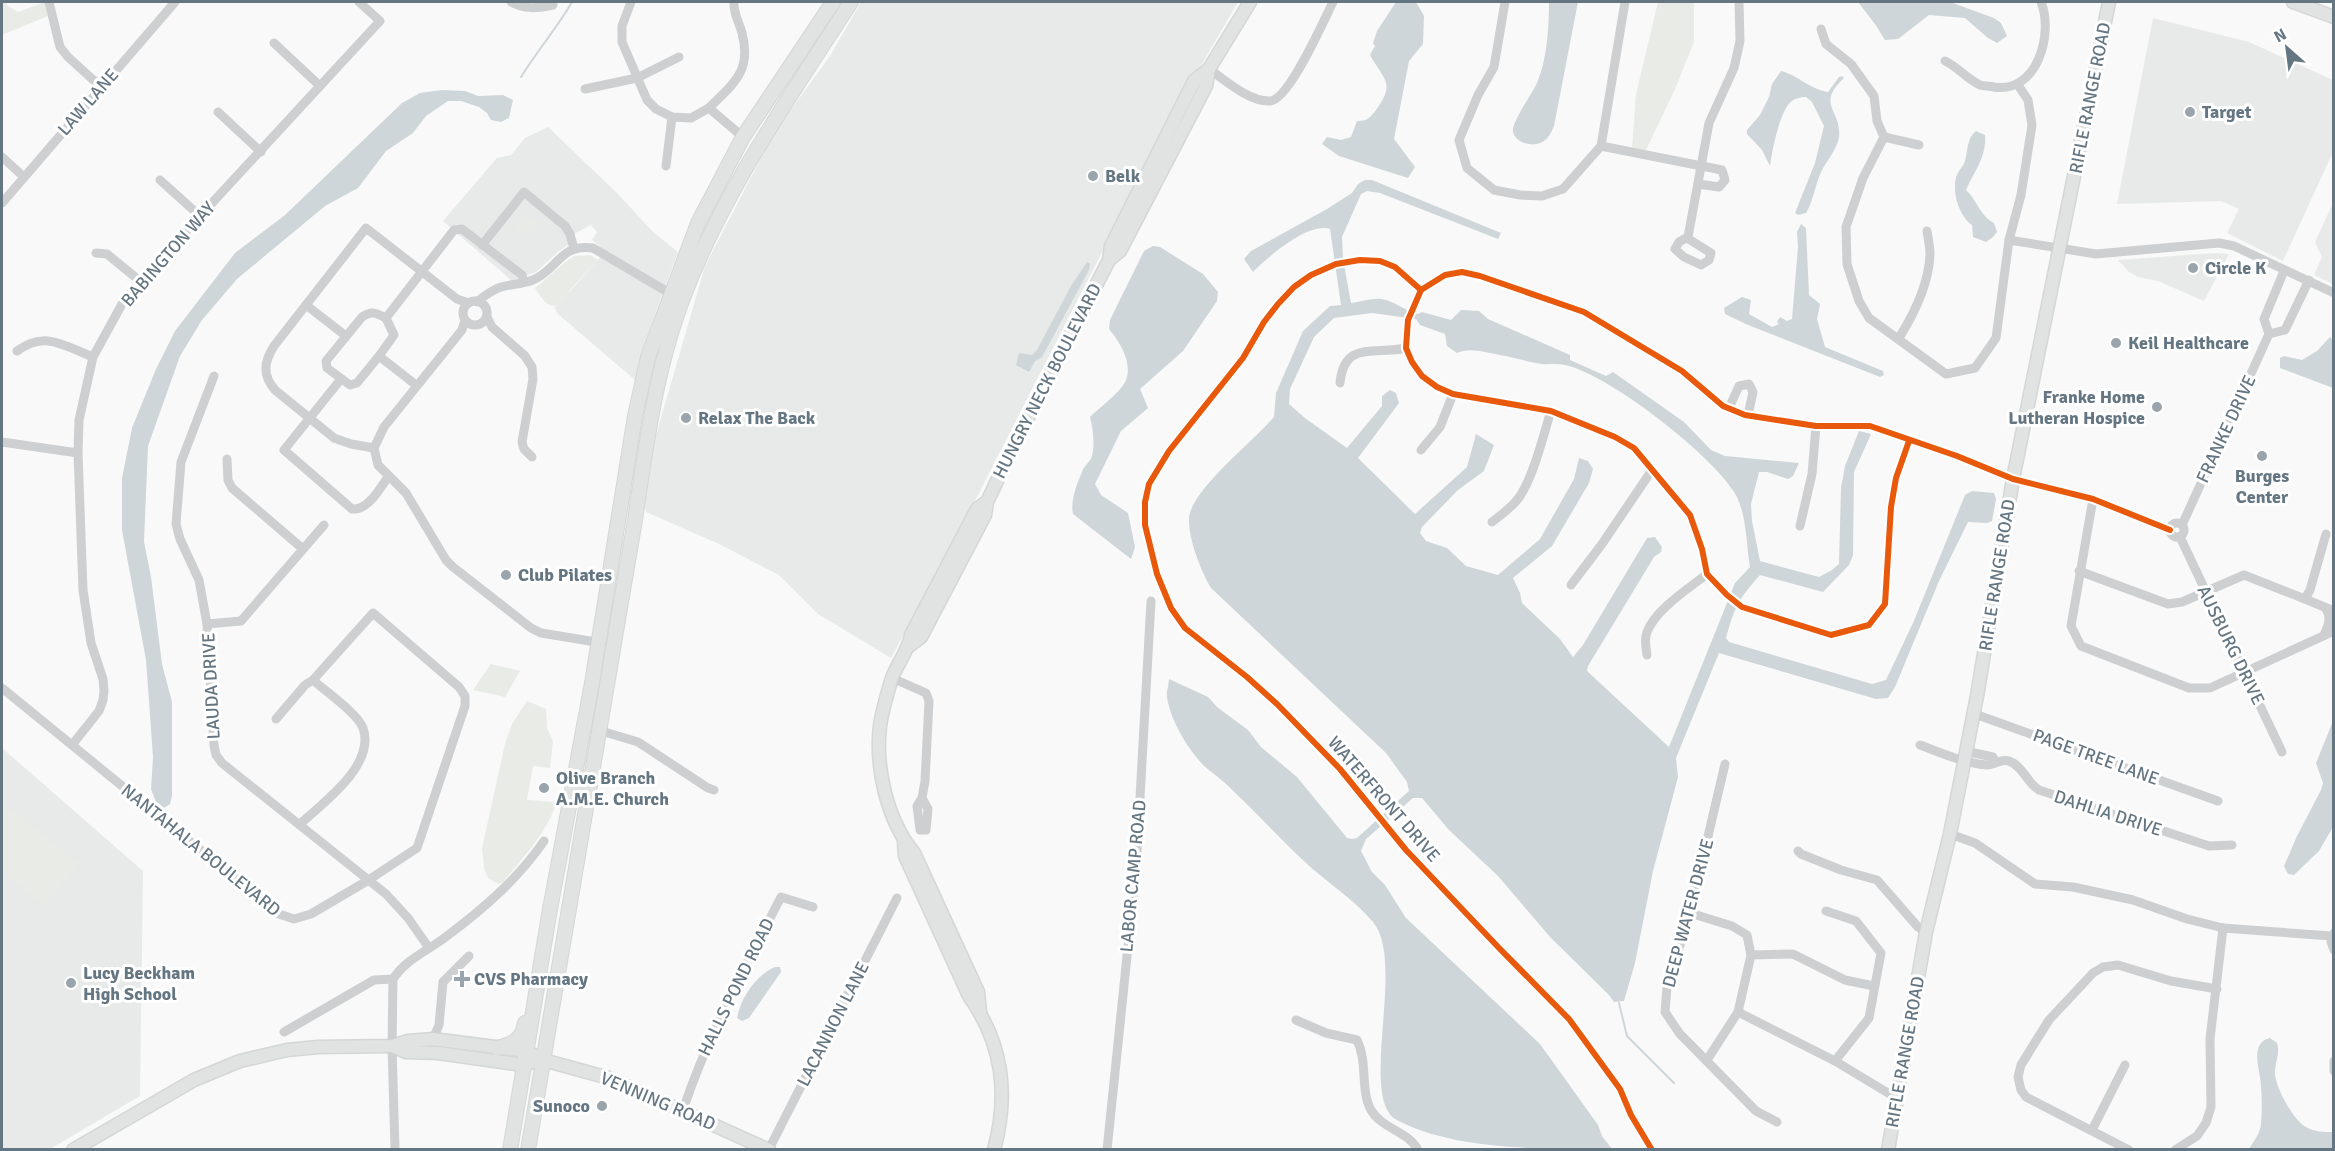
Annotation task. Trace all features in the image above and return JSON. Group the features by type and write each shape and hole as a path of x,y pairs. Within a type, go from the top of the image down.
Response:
{"highway":[{"path":"510,1149 635,416 648,357 698,223 743,137 833,2"},
{"path":"528,1149 635,520 650,418 683,298 710,234 758,147 851,2"},
{"path":"496,1048 506,1046 521,1037 528,1006 534,1000"}],"main road":[{"name":"HUNGRY NECK BOULEVARD","path":"994,1149 1002,1121 1003,1097 995,1049 980,1012 978,992 914,853 904,840 890,808 882,777 880,725 892,678 909,646 911,635 977,509 987,502 1109,260 1120,251 1206,86 1209,69 1250,2"},
{"name":"RIFLE RANGE ROAD","path":"1888,1149 1926,932 1950,834 2013,478 2109,2"},
{"path":"2293,2 2334,17"},
{"path":"73,1149 194,1080 240,1061 270,1053 318,1047 392,1046 408,1041 433,1039 496,1048 525,1058"},
{"path":"392,1046 406,1052 525,1058"},
{"name":"VENNING ROAD","path":"525,1058 543,1060 609,1078 769,1149"}],"street":[{"path":"49,2 60,47 101,87"},
{"name":"LAW LANE","path":"2,203 175,2"},
{"name":"BABINGTON WAY","path":"72,745 99,711 104,700 103,679 91,643 83,590 78,453 79,420 93,357 117,313 140,281 380,21 359,2"},
{"path":"511,2 527,8 553,5"},
{"path":"631,2 621,26 622,42 648,100 656,110 672,117 691,118 709,108 733,85 744,67 743,39 734,11 734,2"},
{"path":"1209,69 1246,94 1265,101 1277,99 1293,80 1333,2"},
{"path":"1505,2 1494,67 1478,95 1459,140 1467,168 1494,190 1542,196 1563,189 1601,146 1625,2"},
{"path":"1687,237 1709,123 1734,68 1740,41 1739,2"},
{"path":"1945,61 1957,67 1980,85 2001,88 2019,85 2037,65 2042,51 2046,18 2044,2"},
{"path":"1821,29 1826,44 1851,64 1874,96 1877,121 1884,137"},
{"path":"274,44 320,86"},
{"path":"585,89 637,78 679,57"},
{"path":"1884,137 1863,178 1846,227 1847,264 1858,301 1869,318 1946,374 1975,368 1996,338 2010,240 2021,195 2031,125 2028,100 2019,85"},
{"path":"709,108 743,137"},
{"path":"218,112 261,152"},
{"path":"666,166 672,117"},
{"path":"1884,137 1919,146"},
{"path":"1601,146 1722,170 1725,180 1719,187 1698,184"},
{"path":"2,157 24,177"},
{"path":"160,180 200,216"},
{"path":"482,245 524,192 565,226 574,249"},
{"path":"374,448 334,438 276,390 268,382 265,371 265,360 274,346 366,228 492,327 525,356 532,367 533,379 522,442 524,449 532,457"},
{"path":"386,318 454,230 462,229 522,275 524,282"},
{"path":"1899,338 1915,312 1924,283 1930,254 1927,231"},
{"path":"2010,240 2096,254 2219,243 2234,246 2334,293"},
{"path":"613,645 541,633 524,623 446,560 406,493 378,465 374,448 384,427 416,386 475,314 501,287 534,280 565,253 574,249 592,248 671,294"},
{"path":"96,253 107,254 140,281"},
{"name":"WATERFRONT DRIVE","path":"1422,290 1395,267 1380,261 1360,260 1311,275 1294,287 1278,304 1264,322 1243,358 1169,451 1149,484 1145,502 1146,525 1162,591 1185,628 1277,704 1340,769 1406,850 1569,1019 1620,1089 1631,1115 1652,1149"},
{"path":"2284,271 2264,319 2269,334 2285,330 2308,280"},
{"path":"1909,441 1896,478 1891,507 1885,604 1869,625 1831,635 1742,607 1727,595 1707,574 1702,549 1690,515 1635,448 1615,437 1551,411 1453,394 1437,387 1422,376 1412,362 1406,348 1407,327 1422,290 1444,275 1462,272 1505,284 1584,312 1682,371 1728,408 1748,415 1816,426 1870,426 2013,478 2093,499 2170,530 2173,536 2180,537 2185,531 2182,525 2174,524 2170,530"},
{"path":"306,305 346,336"},
{"path":"369,312 386,318 394,335 357,384 350,385 327,368 326,361 346,336 369,312"},
{"name":"FRANKE DRIVE","path":"2182,525 2269,334"},
{"path":"17,351 29,342 41,339 93,357"},
{"path":"1340,382 1341,367 1350,357 1364,351 1392,351 1406,348"},
{"path":"379,356 416,386"},
{"name":"LAUDA DRIVE","path":"214,376 181,462 176,524 180,539 199,580 207,624 213,745 216,755 222,763 386,894 429,948"},
{"path":"341,379 284,450 352,509 364,506 388,477"},
{"path":"1728,408 1739,386 1749,384 1753,392 1748,415"},
{"path":"1421,450 1440,427 1453,394"},
{"path":"1492,522 1521,496 1537,457 1551,411"},
{"path":"1800,526 1812,474 1816,426"},
{"path":"2,442 78,453"},
{"path":"227,459 228,480 232,488 303,549"},
{"path":"1571,585 1652,470"},
{"path":"2093,499 2071,626 2081,646 2189,688 2210,688 2334,631"},
{"path":"207,624 241,621 324,525"},
{"path":"2305,599 2310,590 2326,534"},
{"name":"AUSBURG DRIVE","path":"2180,537 2282,752"},
{"path":"2079,571 2168,604 2182,602 2244,575 2330,610 2324,635"},
{"path":"1647,655 1645,641 1647,631 1673,598 1707,574"},
{"name":"LABOR CAMP ROAD","path":"1107,1149 1136,869 1150,601"},
{"name":"NANTAHALA BOULEVARD","path":"2,688 286,918 294,919 311,914 368,881 417,848 465,705 465,696 459,687 374,613 276,719"},
{"path":"892,678 926,693 929,701 928,748 922,798"},
{"path":"300,824 342,786 352,773 363,748 364,738 363,727 357,718 313,680"},
{"name":"PAGE TREE LANE","path":"1972,713 2218,801"},
{"path":"598,730 638,742 714,790"},
{"name":"DAHLIA DRIVE","path":"1920,745 1964,755 1993,757 1996,762 2003,760 2014,764 2039,790 2209,846 2232,845"},
{"name":"DEEP WATER DRIVE","path":"1725,764 1690,913 1667,987 1665,1012 1680,1034 1756,1111 1777,1122"},
{"path":"1950,834 1975,843 2035,884 2073,887 2133,900 2187,919 2223,928 2332,934 2334,951"},
{"path":"395,1149 393,979 406,962 445,938 487,904 521,870 543,842"},
{"path":"1798,851 1842,870 1877,880 1918,927 1926,932"},
{"name":"HALLS POND ROAD","path":"683,1110 699,1062 720,1015 780,897 813,907"},
{"name":"LACANNON LANE","path":"769,1149 897,898"},
{"path":"1826,911 1856,921 1881,953 1869,1018 1834,1061"},
{"path":"1690,913 1732,926 1747,935 1751,955 1738,1012 1707,1060"},
{"path":"2175,1149 2197,1136 2206,1123 2211,1107 2210,1039 2223,928"},
{"path":"1751,955 1793,954 1845,980 1874,986"},
{"path":"433,1039 439,1025 443,982 469,956"},
{"path":"2129,1149 2026,1097 2021,1090 2018,1077 2021,1065 2042,1031 2068,997 2093,973 2103,968 2118,964 2171,981 2217,989"},
{"path":"284,1032 374,981 393,979"},
{"path":"1738,1012 1834,1061 1898,1099"},
{"path":"1296,1020 1326,1033 1357,1040 1362,1056 1370,1109 1381,1121 1413,1142 1418,1149"},
{"path":"439,1025 453,1041"},
{"path":"2334,1061 2334,1071"},
{"path":"2092,1130 2125,1065"}],"shaded area":[{"path":"2,2 6,2 18,12 45,2 48,16 2,35"},
{"path":"861,2 1238,2 1168,123 978,495 891,658 818,614 779,575 719,544 646,512 644,503 654,442 705,266 774,133 830,56"},
{"path":"1396,2 1416,2 1424,16 1423,44 1409,61 1394,139 1415,167 1408,178 1339,156 1322,144 1327,137 1341,140 1351,137 1357,121 1370,117 1382,101 1387,87 1386,82 1370,55 1375,46 1373,43 1377,31"},
{"path":"1549,2 1578,2 1554,126 1543,142 1528,144 1514,136 1513,128 1537,83 1543,64 1547,43"},
{"path":"1658,2 1694,2 1694,42 1645,152 1632,149 1636,94"},
{"path":"1858,2 1950,2 1994,18 2001,23 2007,36 1997,43 1965,18 1929,15 1898,39 1885,40"},
{"path":"2153,18 2249,42 2333,80 2333,152 2283,261 2227,233 2239,209 2221,201 2117,204"},
{"path":"1781,71 1828,92 1839,77 1844,78 1831,95 1830,101 1839,128 1838,141 1822,170 1806,213 1798,215 1795,213 1815,163 1824,126 1812,102 1802,97 1788,105 1777,131 1770,166 1762,150 1747,134 1747,130 1760,115 1769,97 1772,84"},
{"path":"442,90 465,91 478,96 503,95 513,100 509,118 501,122 491,120 487,113 479,107 461,101 448,101 426,116 413,133 386,151 358,188 325,206 237,279 202,320 180,356 148,446 144,542 151,577 162,664 172,702 172,796 170,804 164,808 156,802 151,789 153,757 146,660 122,530 122,478 132,428 156,369 175,331 235,253 285,215 402,103 420,93"},
{"path":"548,127 618,194 653,232 678,252 655,314 635,380 558,314 554,307 606,251 592,240 597,232 591,225 574,234 575,241 559,251 536,272 512,281 443,221 497,158 511,155 525,138"},
{"path":"1976,131 1985,135 1984,150 1966,190 1985,216 1994,223 1997,232 1986,242 1973,237 1972,225 1960,210 1955,190 1957,176 1965,161 1969,141"},
{"path":"1365,180 1372,180 1501,233 1498,239 1380,193 1367,191 1361,194 1342,237 1343,259 1351,303 1381,299 1413,313 1422,312 1451,320 1461,310 1479,311 1488,319 1570,355 1570,360 1606,376 1613,372 1684,422 1711,450 1725,456 1799,463 1793,476 1788,479 1767,472 1759,472 1751,504 1760,561 1819,577 1839,564 1841,488 1845,466 1859,431 1871,434 1854,472 1853,555 1849,565 1823,592 1760,575 1742,597 1735,611 1726,638 1729,642 1872,684 1886,680 1913,623 1965,495 1972,491 1994,493 1996,499 1992,521 1968,522 1939,581 1895,687 1888,698 1876,699 1719,653 1676,758 1678,777 1653,871 1635,963 1624,1001 1614,1002 1550,937 1498,876 1449,830 1422,798 1413,798 1366,839 1361,851 1372,872 1385,885 1406,918 1540,1044 1598,1125 1602,1136 1612,1149 1529,1148 1471,1143 1418,1129 1395,1119 1385,1105 1381,1083 1385,966 1382,941 1373,922 1305,862 1237,794 1200,762 1174,721 1169,705 1167,695 1169,679 1208,697 1217,707 1248,730 1261,747 1297,777 1347,838 1357,838 1409,791 1407,782 1386,753 1211,588 1196,554 1189,526 1192,507 1200,494 1274,417 1276,393 1303,331 1330,306 1341,305 1330,229 1321,228 1311,231 1289,242 1253,272 1244,259 1251,251 1352,193 1358,184","holes":["1372,313 1416,319 1420,325 1445,334 1447,346 1457,353 1475,350 1542,364 1565,365 1584,371 1631,399 1682,437 1722,476 1734,492 1744,518 1750,567 1735,583 1669,747 1587,671 1654,557 1661,552 1662,547 1655,537 1647,538 1583,645 1573,657 1560,639 1522,603 1513,578 1552,546 1589,483 1593,469 1588,461 1579,458 1574,479 1540,539 1498,575 1466,566 1447,548 1426,541 1420,533 1422,527 1458,490 1484,471 1494,445 1476,434 1467,467 1415,514 1358,458 1399,403 1396,393 1390,390 1382,396 1382,406 1347,448 1289,404 1290,389 1314,337 1334,318"]},
{"path":"2333,203 2333,284 2314,275 2322,257 2315,242"},
{"path":"523,214 539,225 529,237 514,226"},
{"path":"1801,224 1806,228 1809,295 1820,304 1817,319 1825,347 1883,371 1884,375 1880,377 1725,314 1724,308 1742,297 1751,300 1749,314 1772,327 1779,324 1777,322 1780,317 1787,321 1792,319 1798,247 1797,232"},
{"path":"1153,246 1160,247 1203,274 1218,292 1217,301 1183,351 1140,389 1148,408 1121,431 1095,484 1101,495 1128,513 1135,547 1131,559 1073,514 1072,504 1080,476 1092,456 1093,436 1090,417 1120,389 1128,373 1124,352 1109,329 1110,320 1144,251"},
{"path":"2229,254 2204,301 2158,281 2138,277 2129,272 2118,260"},
{"path":"590,255 598,260 569,291 570,294 555,306 547,304 535,288 572,258"},
{"path":"1087,262 1090,264 1089,270 1042,357 1035,361 1029,372 1016,365 1019,353 1032,355 1037,350 1071,286"},
{"path":"2330,337 2333,340 2333,388 2280,368 2280,358 2284,356 2302,360 2317,351"},
{"path":"491,664 520,671 505,697 473,690"},
{"path":"527,701 546,709 547,728 553,741 550,768 533,766 527,800 556,802 548,823 534,844 503,882 498,884 488,878 484,868 482,848 505,744 512,724"},
{"path":"2333,721 2333,827 2319,851 2294,875 2288,874 2284,866 2321,790 2323,783 2316,763"},
{"name":"Lucy Beckham High School","path":"2,748 143,871 140,1096 50,1149 2,1149"},
{"path":"2,802 79,863 45,906 2,872"},
{"path":"775,967 780,967 781,972 749,1018 742,1021 737,1018 750,988 762,975"},
{"path":"2270,1038 2277,1043 2278,1047 2275,1076 2285,1101 2295,1117 2306,1127 2316,1131 2333,1132 2333,1149 2249,1149 2261,1124 2262,1096 2257,1051 2263,1041"}],"waterway":[{"path":"521,77 572,2"},
{"path":"1619,1003 1627,1036 1674,1083"}],"cycle path":[{"path":"1421,290 1395,267 1380,261 1360,260 1336,264 1311,275 1294,287 1278,304 1264,322 1243,358 1169,451 1149,484 1145,502 1145,525 1157,574 1171,608 1185,628 1277,704 1340,769 1406,850 1569,1019 1620,1089 1631,1115 1652,1150"},
{"path":"1909,441 1896,478 1891,507 1885,604 1869,625 1831,635 1742,607 1727,595 1707,574 1702,549 1690,515 1634,448 1615,437 1551,411 1453,394 1437,387 1422,376 1406,348 1408,320 1421,290 1445,275 1462,272 1480,276 1584,312 1682,371 1723,406 1745,415 1816,426 1870,426 1957,456 2013,479 2093,499 2170,530"}],"place":[{"name":"Target","path":"2190,112"},
{"name":"Belk","path":"1093,176"},
{"name":"Circle K","path":"2193,268"},
{"name":"Keil Healthcare","path":"2116,343"},
{"name":"Franke Home Lutheran Hospice","path":"2157,407"},
{"name":"Relax The Back","path":"686,418"},
{"name":"Burges Center","path":"2262,456"},
{"name":"Club Pilates","path":"506,575"},
{"name":"Olive Branch A.M.E. Church","path":"544,788"},
{"name":"CVS Pharmacy","path":"462,979"},
{"name":"Lucy Beckham High School","path":"71,983"},
{"name":"Sunoco","path":"602,1106"}]}
